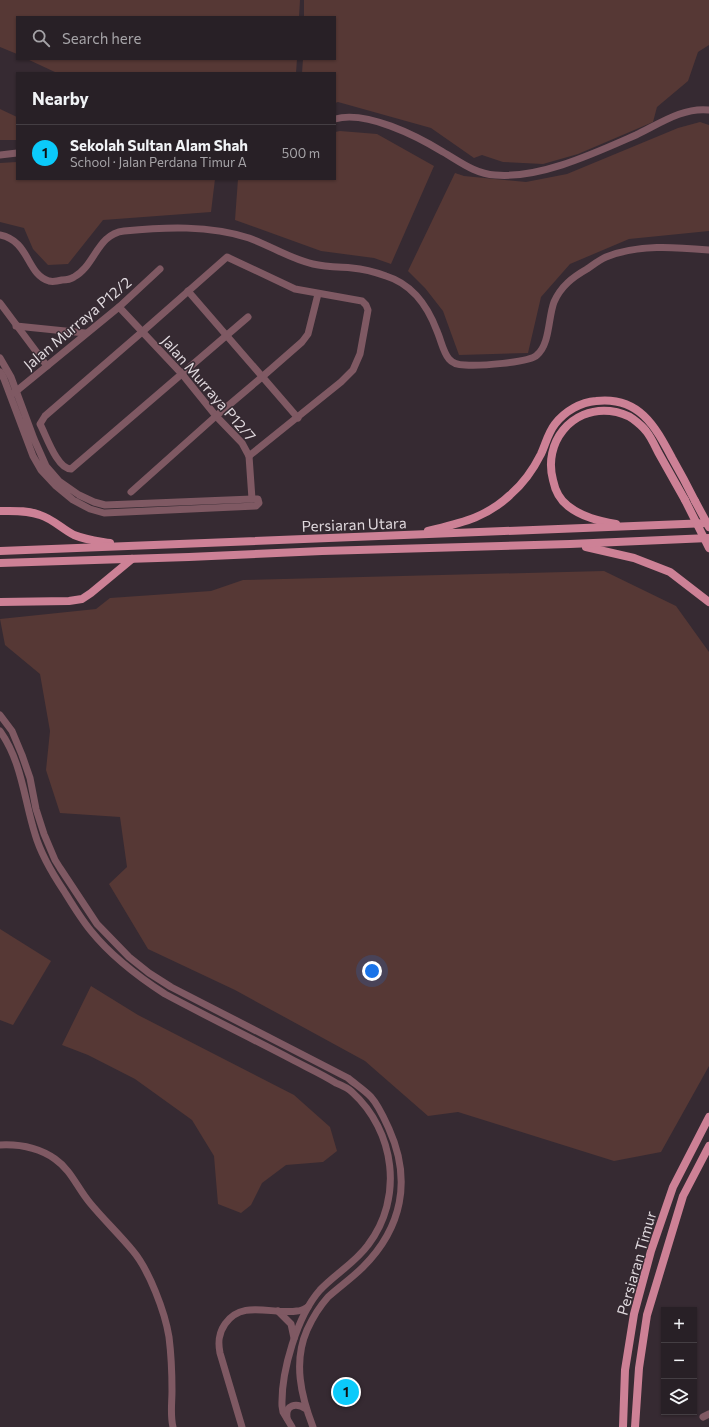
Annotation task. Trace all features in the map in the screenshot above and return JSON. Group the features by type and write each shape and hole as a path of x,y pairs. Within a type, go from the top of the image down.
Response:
{"main road":[{"path":"412,536 467,521 497,506 511,494 534,466 541,453 548,434 564,414 577,406 591,401 614,400 641,412 657,430 709,527"},
{"path":"632,527 591,518 567,506 559,496 551,473 550,462 552,451 562,432 579,416 603,410 618,412 632,419 647,432 685,500 709,548"},
{"path":"0,511 29,512 40,515 88,540 127,546"},
{"name":"Persiaran Utara","path":"0,551 412,536 709,523"},
{"name":"Persiaran Utara","path":"0,563 709,538"},
{"path":"570,544 626,556 670,572 709,602"},
{"path":"0,602 69,601 82,599 132,559"},
{"name":"Persiaran Timur","path":"623,1427 625,1370 633,1321 651,1251 673,1188 709,1117"},
{"name":"Persiaran Timur","path":"635,1427 639,1368 647,1315 683,1196 709,1146"}],"street":[{"path":"336,119 351,117 386,124 420,139 480,173 508,176 522,175 571,163 675,116 700,109 709,110"},
{"path":"0,155 16,153"},
{"path":"0,235 8,237 21,246 31,265 41,276 49,281 58,281 74,277 87,266 103,242 111,235 120,231 159,228 222,230 252,239 298,260 316,265 361,270 389,276 413,291 422,301 436,328 448,358 452,362 465,365 526,361 537,356 545,343 551,310 564,285 604,258 633,250 649,248 709,250"},
{"path":"248,317 77,466 71,469 64,467 50,447 47,436 40,424 45,416 227,257 232,258 295,289 362,301 368,310 360,354 353,370 298,418 249,456"},
{"name":"Jalan Murraya P12/2","path":"13,393 119,306 160,268"},
{"path":"188,291 298,418"},
{"path":"131,492 262,377 308,334 318,294"},
{"path":"0,303 47,366"},
{"name":"Jalan Murraya P12/7","path":"13,393 46,466 59,480 86,498 105,505 252,499 249,456 242,443 216,416 182,374 119,306"},
{"path":"16,326 86,333"},
{"path":"0,358 11,376 13,393"},
{"path":"0,372 13,393"},
{"path":"0,715 12,731 22,755 30,778 36,809 55,860 97,924 129,957 149,973 171,987 348,1078 370,1097 383,1116 393,1139 401,1176 399,1203 392,1228 380,1248 362,1267 327,1298 318,1310 307,1331 301,1352 300,1374 301,1389 306,1409 313,1427"},
{"path":"0,731 6,739 16,760 35,835 47,863 91,931 107,949 142,980 164,994 321,1074 351,1091 365,1106 378,1125 390,1162 389,1201 386,1211 368,1245 319,1292 304,1314 288,1357 282,1400 283,1412 292,1427"},
{"path":"0,1145 11,1144 31,1148 48,1154 56,1160 65,1168 78,1184 89,1202 140,1260 157,1297 164,1316 169,1337 172,1391 171,1419 174,1427"},
{"path":"242,1427 220,1354 218,1344 222,1329 233,1315 239,1312 255,1309 299,1311 308,1307"},
{"path":"278,1311 291,1324 294,1339"},
{"path":"287,1419 286,1414 291,1406 296,1404 301,1405 306,1409"}],"shaded area":[{"path":"0,0 300,0 299,16 16,16 16,54 0,47"},
{"path":"304,0 709,0 709,45 698,52 688,81 657,107 653,122 578,154 543,164 503,162 482,155 474,158 431,128 336,103 336,72 302,72 303,60 336,60 336,16 304,16"},
{"path":"29,60 297,60 296,72 55,72"},
{"path":"0,109 16,117 16,140 0,140"},
{"path":"700,122 709,125 709,231 629,239 570,264 541,297 528,353 459,355 443,311 425,288 408,271 455,173 464,176 526,182 567,174 678,128"},
{"path":"336,132 377,134 434,166 391,264 374,258 321,251 235,220 238,180 336,180"},
{"path":"16,162 16,180 215,180 211,212 103,220 68,264 48,265 33,249 24,228 0,222 0,163"},
{"path":"604,571 676,606 709,652 709,1066 661,1152 614,1161 458,1112 428,1116 365,1061 235,990 148,949 109,884 127,867 120,817 60,813 46,770 50,731 40,674 5,645 0,619 96,609 110,598 211,591 243,580"},
{"path":"0,929 51,961 13,1025 0,1020"},
{"path":"91,986 138,1015 294,1095 330,1127 337,1151 323,1162 286,1165 262,1183 251,1205 241,1213 218,1204 214,1156 192,1120 135,1079 88,1055 62,1045"}],"place":[{"name":"Sekolah Sultan Alam Shah","path":"346,1392"}]}
